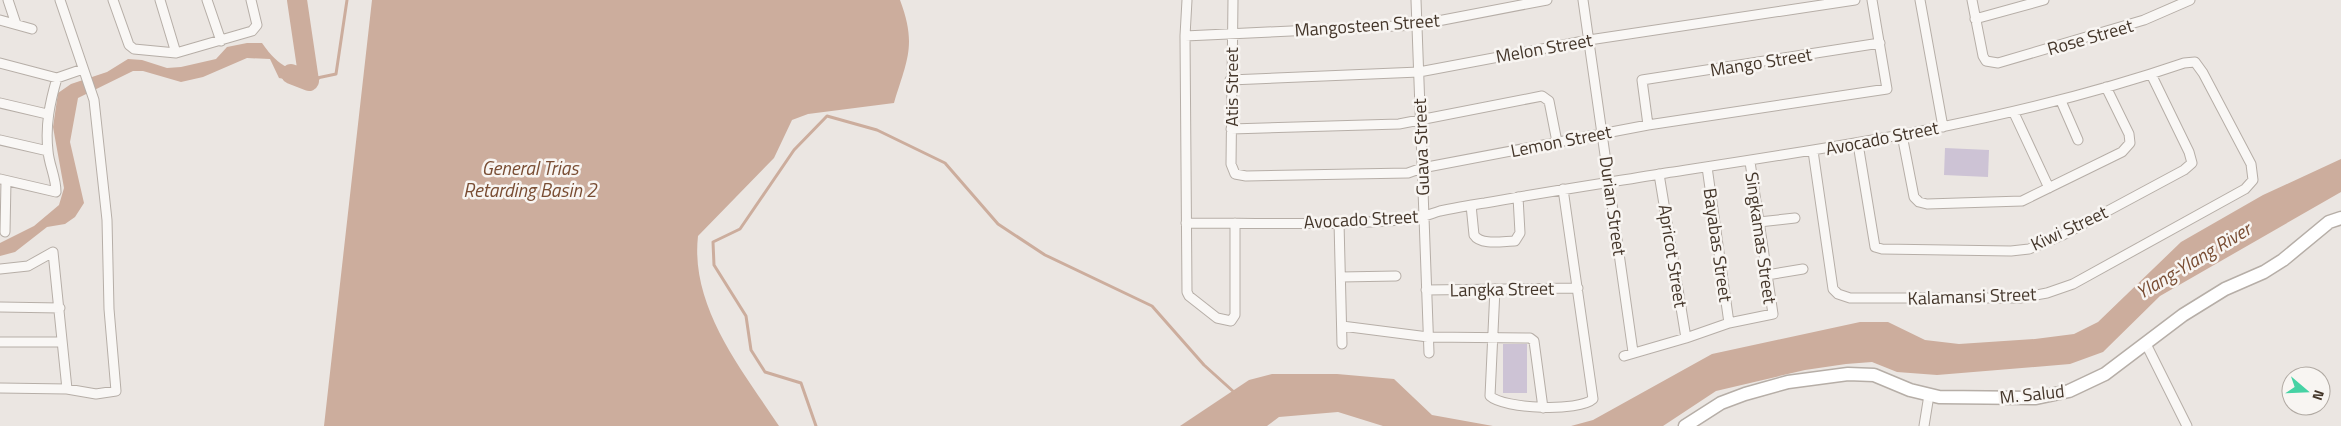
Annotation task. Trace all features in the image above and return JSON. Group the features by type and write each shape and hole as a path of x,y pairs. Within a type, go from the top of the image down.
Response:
{"street":[{"path":"8,0 16,24"},
{"path":"0,388 67,389 96,394 116,391 109,309 107,220 94,100 60,0"},
{"path":"114,0 129,45 134,49 176,53 252,31 257,26 257,17 251,0"},
{"path":"160,0 176,53"},
{"path":"207,0 221,41"},
{"path":"1187,0 1185,36 1187,292 1189,296 1217,318 1230,321 1235,315 1236,223"},
{"name":"Atis Street","path":"1233,0 1230,80 1231,164 1235,174"},
{"name":"Guava Street","path":"1416,0 1429,353"},
{"name":"Mangosteen Street","path":"1185,36 1417,25 1547,0"},
{"name":"Durian Street","path":"1583,0 1633,352"},
{"name":"Melon Street","path":"1230,80 1419,72 1589,40 1855,0"},
{"path":"1872,0 1880,43"},
{"path":"1920,0 1943,127"},
{"path":"1972,0 1975,19 2044,0"},
{"name":"Rose Street","path":"1975,19 1981,49 1986,61 1998,63 2119,29 2190,0"},
{"path":"0,20 32,29"},
{"name":"Mango Street","path":"1648,125 1642,80 1880,43"},
{"name":"Lemon Street","path":"1235,174 1246,176 1408,173 1422,168 1602,133 1888,89 1880,43"},
{"name":"Avocado Street","path":"1186,223 1339,222 1424,217 1471,205 1858,144 2014,113 2061,101 2184,63 2195,62 2203,73 2250,164 2253,180"},
{"path":"0,63 58,78 84,72"},
{"name":"Kiwi Street","path":"1858,144 1875,247 1882,250 2011,251 2029,249 2063,235 2184,170 2192,163 2190,152 2151,74"},
{"path":"5,232 3,180 56,192 56,180 48,151 47,114 58,78"},
{"path":"1902,135 1914,197 1918,202 1927,204 2022,201 2122,152 2130,143 2129,134 2106,87"},
{"path":"1231,129 1399,124 1542,96 1549,101 1557,142"},
{"path":"2061,101 2078,140"},
{"path":"0,102 47,114"},
{"path":"2014,113 2049,188"},
{"path":"0,140 48,151"},
{"name":"Kalamansi Street","path":"1812,151 1833,289 1838,294 1850,298 2020,298 2047,293 2072,284 2245,190 2253,180"},
{"name":"Singkamas Street","path":"1729,323 1772,314 1750,162"},
{"name":"Bayabas Street","path":"1707,167 1729,323"},
{"name":"Apricot Street","path":"1659,174 1686,338"},
{"path":"1495,289 1490,396 1499,401 1543,408 1583,404 1593,400 1563,189"},
{"path":"1471,205 1477,239 1482,241 1515,242 1520,233 1518,197"},
{"path":"1759,222 1796,218"},
{"name":"M. Salud","path":"1685,426 1721,403 1745,394 1788,382 1848,374 1874,375 1929,395 1997,399 2036,398 2069,391 2105,374 2183,315 2221,291 2270,268 2329,222 2341,218"},
{"path":"1339,222 1342,344"},
{"path":"0,269 28,266 53,252 67,389"},
{"path":"1767,275 1803,268"},
{"path":"1341,277 1396,276"},
{"name":"Langka Street","path":"1426,290 1578,288"},
{"path":"0,307 60,308"},
{"path":"1624,356 1729,323"},
{"path":"1342,326 1428,337 1532,339 1543,408"},
{"path":"0,342 62,342"},
{"path":"2146,344 2186,426"},
{"path":"1924,426 1929,395"}],"shaded area":[{"path":"1945,148 1989,150 1988,177 1944,175"},
{"path":"1503,344 1527,344 1527,393 1503,393"}],"water":[{"name":"General Trias Retarding Basin 2","path":"372,0 900,0 908,29 909,41 906,63 894,103 808,114 792,120 774,158 698,236 698,262 702,288 710,313 735,360 779,426 324,426"},
{"path":"247,43 262,43 281,64 321,77 316,85 279,78 270,59 247,58 203,77 181,82 143,71 133,71 78,98 70,142 84,203 75,217 65,224 47,227 15,252 0,256 0,243 34,226 59,205 64,188 53,127 58,93 71,84 107,72 128,59 142,60 167,68 181,67 216,59 227,47"},
{"name":"Ylang-Ylang River","path":"2341,159 2341,192 2160,296 2103,352 2070,364 1937,375 1897,372 1872,362 1846,364 1805,370 1716,391 1663,426 1571,426 1593,420 1712,354 1860,322 1888,322 1925,340 1959,344 2035,339 2074,334 2098,322 2181,242 2263,195"},
{"path":"1272,374 1337,374 1394,379 1432,415 1493,426 1383,426 1338,412 1279,417 1267,426 1180,426 1249,380"}],"waterway":[{"path":"291,74 309,81 297,0"},
{"path":"317,78 336,74 347,0"},
{"path":"816,426 801,383 765,372 751,350 746,316 714,265 713,242 740,229 794,150 827,116 877,130 945,163 998,224 1045,255 1152,306 1204,365 1235,393"}]}
